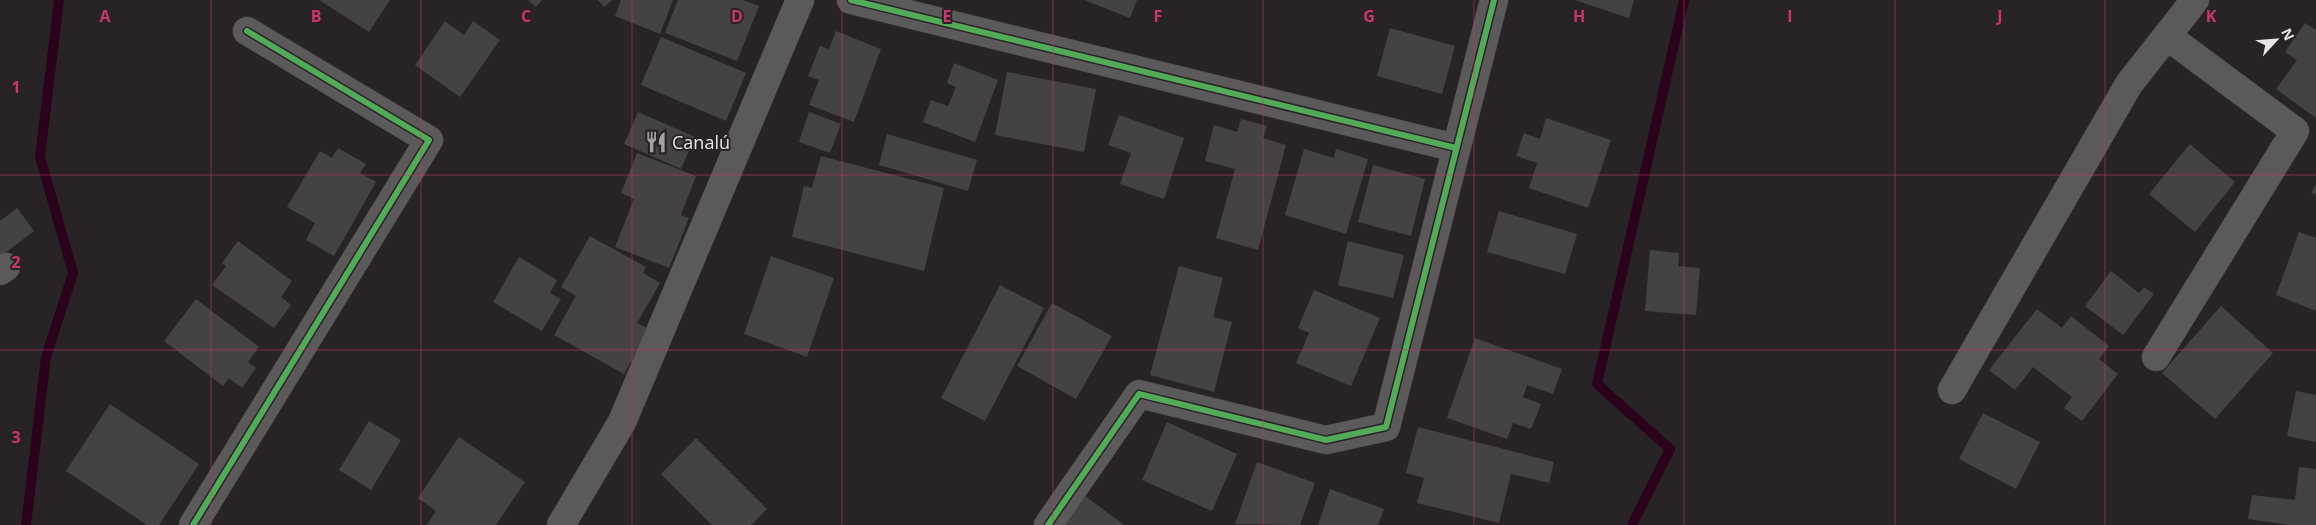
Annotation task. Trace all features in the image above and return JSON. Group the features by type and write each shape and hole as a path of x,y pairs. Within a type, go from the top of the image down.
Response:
{"street":[{"path":"561,525 622,422 800,0"},
{"path":"851,0 1456,148"},
{"path":"1048,525 1139,394 1326,440 1386,427 1494,0"},
{"path":"1952,390 2129,84 2196,0"},
{"path":"193,525 429,140 247,31"},
{"path":"2156,357 2295,131 2167,36"}],"building":[{"path":"319,0 390,0 369,32"},
{"path":"528,0 542,0 536,7"},
{"path":"598,0 612,0 604,7"},
{"path":"621,0 673,0 660,34 615,16"},
{"path":"678,0 743,0 759,6 737,61 665,33"},
{"path":"1084,0 1137,0 1130,18"},
{"path":"1575,0 1634,0 1629,18"},
{"path":"445,21 464,35 473,21 500,40 460,97 415,65"},
{"path":"2305,23 2316,30 2316,118 2276,89 2297,60 2285,52"},
{"path":"1390,28 1455,46 1442,94 1377,76"},
{"path":"836,31 881,49 854,122 809,105 819,80 808,76 820,46 829,49"},
{"path":"661,37 746,73 726,121 641,85"},
{"path":"954,63 998,80 975,142 923,122 931,100 948,106 956,87 947,83"},
{"path":"1007,72 1096,89 1084,152 995,135"},
{"path":"638,112 695,137 681,169 624,144"},
{"path":"809,112 841,124 830,153 799,142"},
{"path":"1119,115 1184,138 1164,199 1120,184 1131,153 1108,145"},
{"path":"1546,118 1611,140 1588,208 1529,188 1537,163 1516,156 1524,133 1540,139"},
{"path":"1241,119 1267,126 1263,138 1286,145 1258,250 1216,238 1235,169 1205,161 1214,125 1237,132"},
{"path":"887,134 977,160 968,191 879,165"},
{"path":"2190,144 2235,182 2195,232 2149,194"},
{"path":"338,148 366,164 360,173 376,182 334,256 306,240 315,223 287,207 320,151 332,158"},
{"path":"1304,149 1334,158 1336,149 1368,159 1346,234 1285,215"},
{"path":"637,153 696,176 681,215 689,218 669,268 615,247 634,199 621,193"},
{"path":"821,156 944,188 924,271 792,237 804,186 812,188"},
{"path":"1373,165 1425,179 1411,236 1358,222"},
{"path":"2316,185 2316,195 2311,193"},
{"path":"17,208 34,231 0,257 0,221"},
{"path":"1499,211 1577,234 1565,274 1487,252"},
{"path":"2299,232 2316,238 2316,311 2276,295"},
{"path":"590,236 646,267 643,273 660,283 637,323 649,329 624,374 554,335 576,296 561,287"},
{"path":"238,241 292,281 281,297 291,305 274,328 212,285 226,266 222,263"},
{"path":"1348,241 1404,255 1393,298 1338,285"},
{"path":"1650,250 1679,253 1678,266 1700,268 1696,315 1645,311"},
{"path":"771,256 834,278 807,357 744,334"},
{"path":"519,257 557,280 550,293 561,299 542,331 493,302"},
{"path":"1179,266 1223,278 1213,317 1232,322 1214,392 1150,375"},
{"path":"2111,271 2139,293 2144,287 2154,294 2123,335 2085,306"},
{"path":"1000,285 1044,308 985,421 941,398"},
{"path":"1314,290 1380,318 1351,386 1296,363 1309,333 1298,328"},
{"path":"196,299 259,347 248,362 256,368 242,388 229,378 223,386 164,341"},
{"path":"1052,303 1112,336 1076,399 1017,366"},
{"path":"2221,306 2273,353 2215,419 2162,373"},
{"path":"2037,309 2062,328 2071,316 2109,346 2099,359 2118,374 2082,421 2064,408 2072,397 2033,367 2015,390 1989,370"},
{"path":"1475,338 1562,369 1553,394 1527,385 1523,397 1541,404 1531,429 1513,423 1507,439 1447,418"},
{"path":"2296,391 2316,395 2316,442 2287,436"},
{"path":"110,404 199,464 159,525 147,525 66,471"},
{"path":"1983,413 2040,442 2016,489 1959,459"},
{"path":"369,421 401,440 371,490 339,470"},
{"path":"1167,422 1237,454 1212,511 1142,480"},
{"path":"1418,427 1554,462 1549,483 1511,474 1499,523 1417,503 1424,478 1406,473"},
{"path":"459,437 525,482 496,525 427,525 436,511 418,498"},
{"path":"696,438 767,509 751,525 712,525 661,474"},
{"path":"1257,462 1315,483 1300,525 1235,524"},
{"path":"2299,467 2316,469 2316,525 2289,525 2248,519 2252,495 2295,500"},
{"path":"1330,489 1384,509 1378,525 1318,525"},
{"path":"1084,495 1124,525 1061,525"}],"waterway":[{"path":"26,525 46,357 73,273 40,157 59,0"},
{"path":"1632,525 1670,449 1597,384 1684,0"}],"cycle path":[{"path":"851,0 1456,148"},
{"path":"1048,525 1139,394 1326,440 1386,427 1494,0"},
{"path":"193,525 429,140 247,31"}],"place":[{"name":"Canalú","path":"656,142"}]}
